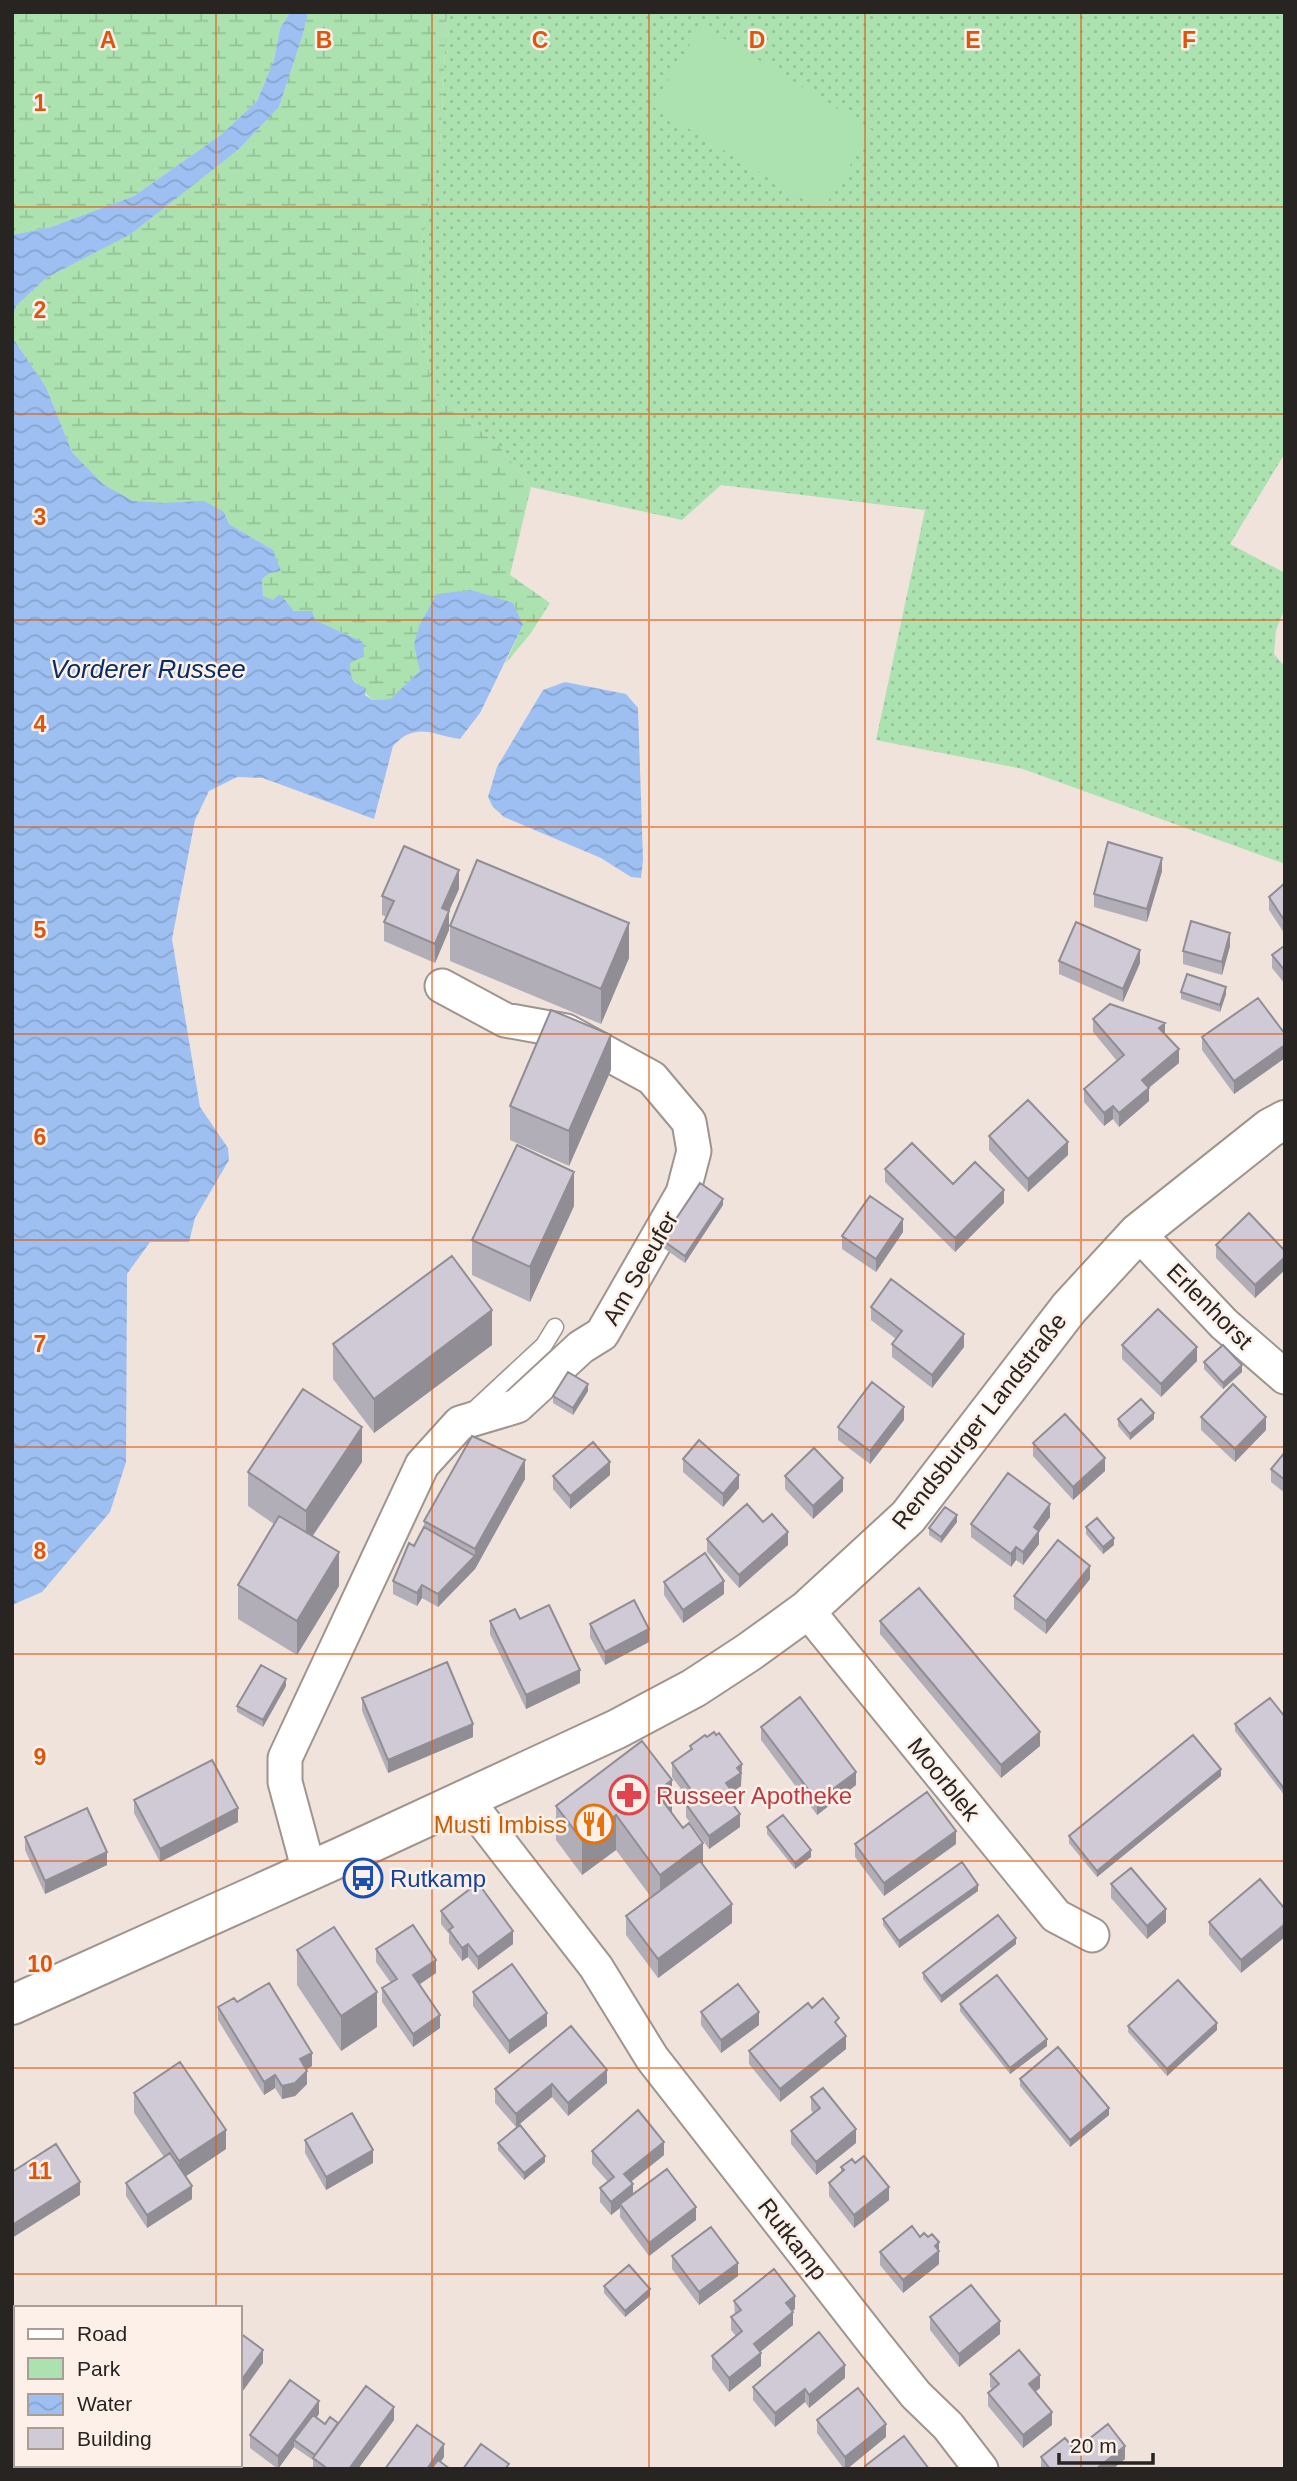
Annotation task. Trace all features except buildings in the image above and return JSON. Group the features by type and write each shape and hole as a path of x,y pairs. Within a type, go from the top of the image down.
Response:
{"street":[{"name":"Am Seeufer","path":"442,986 505,1020 566,1031 652,1078 689,1122 694,1151 683,1193 602,1334 581,1347 517,1406 460,1423"},
{"name":"Rendsburger Landstraße","path":"12,2005 617,1729 694,1688 749,1652 807,1609 908,1517 1069,1308 1138,1233 1270,1128 1285,1120"},
{"name":"Erlenhorst","path":"1138,1233 1224,1324 1285,1377"},
{"path":"309,1871 285,1782 285,1758 422,1465 460,1423"},
{"name":"Moorblek","path":"807,1609 1056,1916 1092,1935"},
{"name":"Rutkamp","path":"465,1798 596,1967 652,2058 875,2344 916,2395 948,2426 981,2469"}],"lane":[{"path":"460,1423 544,1345 555,1327"}],"green space":[{"path":"12,12 290,12 280,29 274,60 257,101 222,134 134,196 51,227 12,235"},
{"path":"308,12 447,12 440,151 426,214 415,297 433,392 499,446 531,487 510,575 550,603 531,633 505,664 523,625 420,671 390,699 372,700 350,676 350,663 363,642 263,596 262,579 270,573 273,550 229,524 224,512 133,501 103,484 72,452 46,387 12,337 12,319 16,306 46,278 132,233 238,150 279,107"},
{"path":"447,12 1285,12 1285,453 1230,544 1285,573 1285,608 1276,630 1274,654 1285,667 1285,864 1023,769 876,740 925,510 721,485 682,520 531,487 499,446 433,392 415,297 426,214 440,151"},
{"path":"702,25 872,130 822,211 652,106"}],"water":[{"path":"290,12 308,12 279,107 238,150 131,234 46,278 16,306 12,319 12,235 51,227 134,196 222,134 257,101 274,60 280,29"},
{"name":"Vorderer Russee","path":"12,337 46,387 72,452 103,484 133,501 204,501 224,512 229,524 273,550 281,571 270,573 262,579 263,596 273,600 280,594 294,611 312,611 315,620 363,642 364,656 350,663 351,673 355,682 366,688 365,695 372,700 390,699 420,671 414,644 420,624 437,594 471,590 513,603 523,625 480,713 460,739 417,732 401,738 393,746 374,819 263,778 237,777 209,791 195,820 172,939 200,1107 228,1148 229,1160 195,1218 189,1242 150,1242 127,1274 126,1462 110,1512 42,1592 12,1605"},
{"path":"565,682 626,694 638,708 643,860 641,878 631,877 601,858 504,817 493,807 488,797 497,767 543,690"}],"place":[{"name":"Russeer Apotheke","path":"629,1795"},
{"name":"Musti Imbiss","path":"594,1824"},
{"name":"Rutkamp","path":"363,1878"}]}
